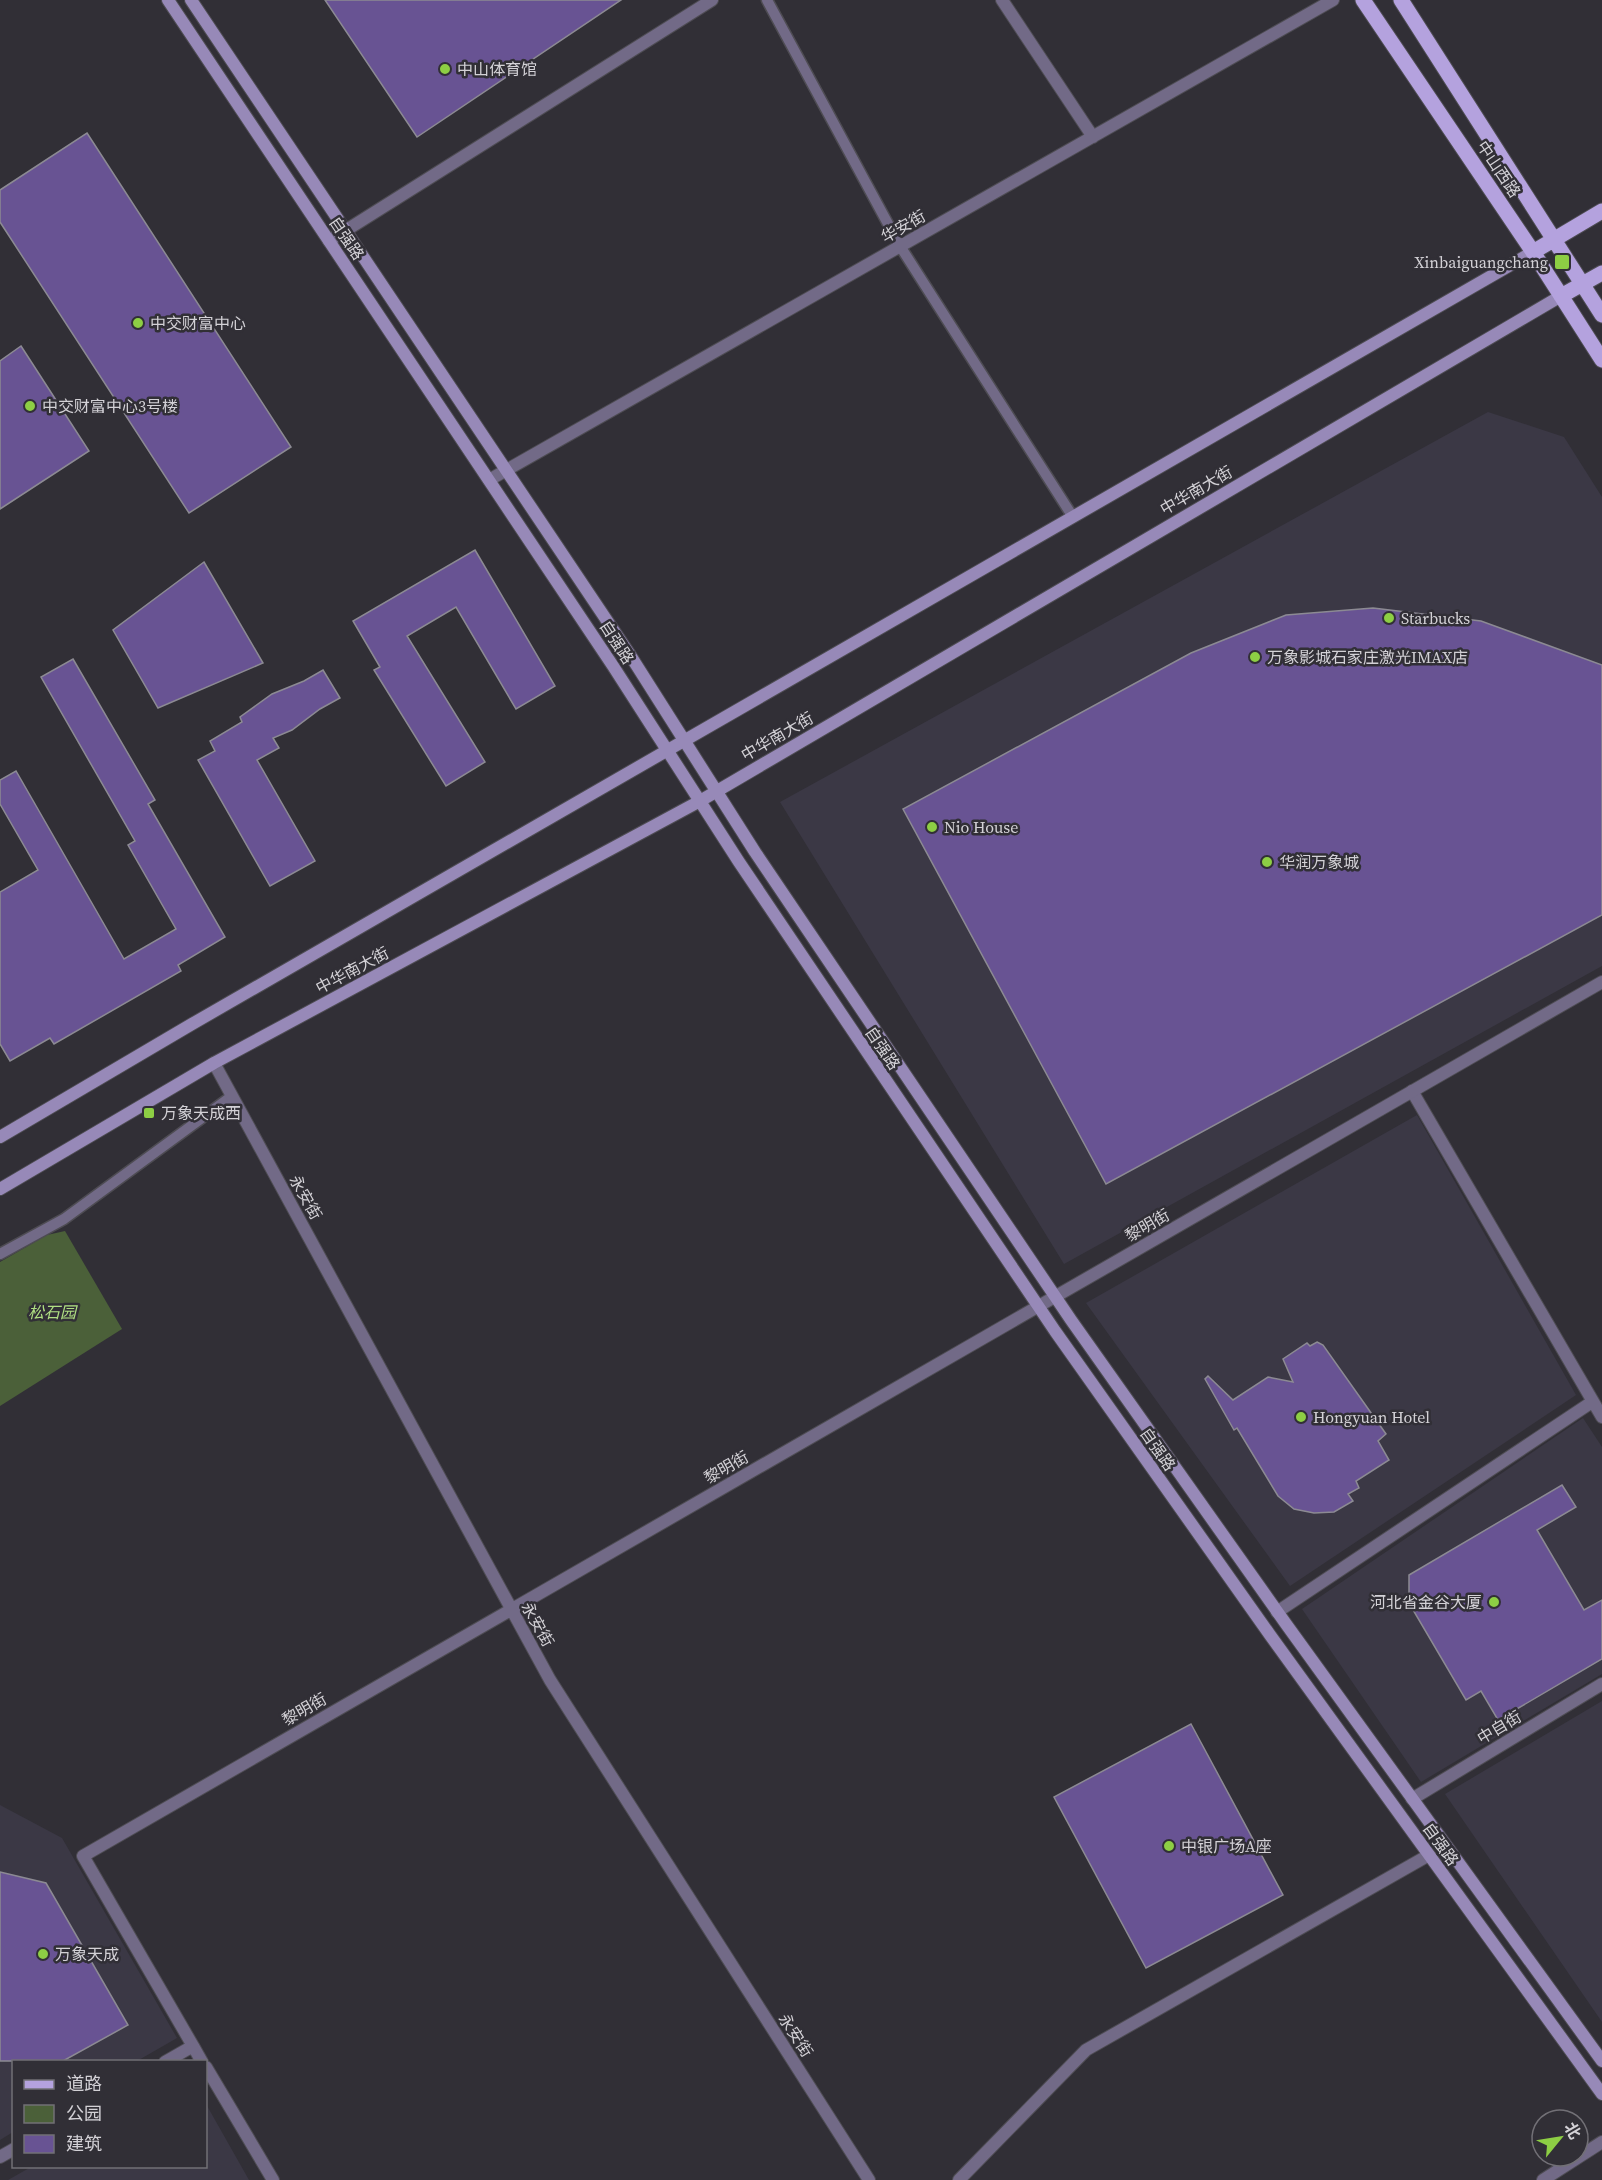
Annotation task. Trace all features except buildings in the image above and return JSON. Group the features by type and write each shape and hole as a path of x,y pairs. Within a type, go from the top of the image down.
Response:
{"main road":[{"name":"自强路","path":"168,0 489,480 784,930 1038,1306 1270,1635 1602,2094"},
{"name":"自强路","path":"191,0 630,655 774,881 1055,1297 1277,1612 1602,2061"},
{"name":"中山西路","path":"1363,0 1533,252 1602,360"},
{"name":"中山西路","path":"1401,0 1602,315"},
{"path":"1533,252 1602,211"},
{"name":"中华南大街","path":"0,1137 1533,252"},
{"path":"1562,296 1602,273"},
{"name":"中华南大街","path":"0,1189 214,1063 700,801 1562,296"}],"street":[{"path":"329,241 711,0"},
{"path":"1002,0 1093,136"},
{"name":"华安街","path":"489,480 1333,0"},
{"name":"黎明街","path":"193,2046 83,1856 1602,982"},
{"name":"永安街","path":"214,1063 556,1689 869,2180"},
{"path":"1412,1091 1602,1417"},
{"path":"1277,1612 1592,1402"},
{"name":"中自街","path":"1412,1799 1602,1684"},
{"path":"959,2180 1086,2050 1429,1855"},
{"path":"167,2060 193,2046 201,2060"},
{"path":"207,2069 273,2180"},
{"path":"1543,2180 1602,2142"}],"lane":[{"path":"767,0 900,246 1073,517"},
{"path":"0,1254 64,1219 232,1096"}],"shaded area":[{"name":"华润万象城","path":"1488,412 1564,437 1602,497 1602,966 1064,1264 780,802"},
{"path":"1417,1115 1576,1395 1290,1586 1086,1303"},
{"path":"1583,1418 1602,1447 1602,1674 1421,1782 1302,1609"},
{"path":"1602,1701 1602,2022 1445,1794"},
{"path":"0,1805 62,1838 177,2038 139,2060 12,2060 12,2133 0,2140"},
{"path":"207,2106 249,2180 8,2180 29,2168 207,2168"}],"green space":[{"name":"松石园","path":"65,1231 122,1329 0,1406 0,1262 47,1235"}],"place":[{"name":"中山体育馆","path":"445,69"},
{"name":"Xinbaiguangchang","path":"1562,262"},
{"name":"中交财富中心","path":"138,323"},
{"name":"中交财富中心3号楼","path":"30,406"},
{"name":"Starbucks","path":"1389,618"},
{"name":"万象影城石家庄激光IMAX店","path":"1255,657"},
{"name":"Nio House","path":"932,827"},
{"name":"华润万象城","path":"1267,862"},
{"name":"万象天成西","path":"149,1113"},
{"name":"Hongyuan Hotel","path":"1301,1417"},
{"name":"河北省金谷大厦","path":"1494,1602"},
{"name":"中银广场A座","path":"1169,1846"},
{"name":"万象天成","path":"43,1954"}]}
